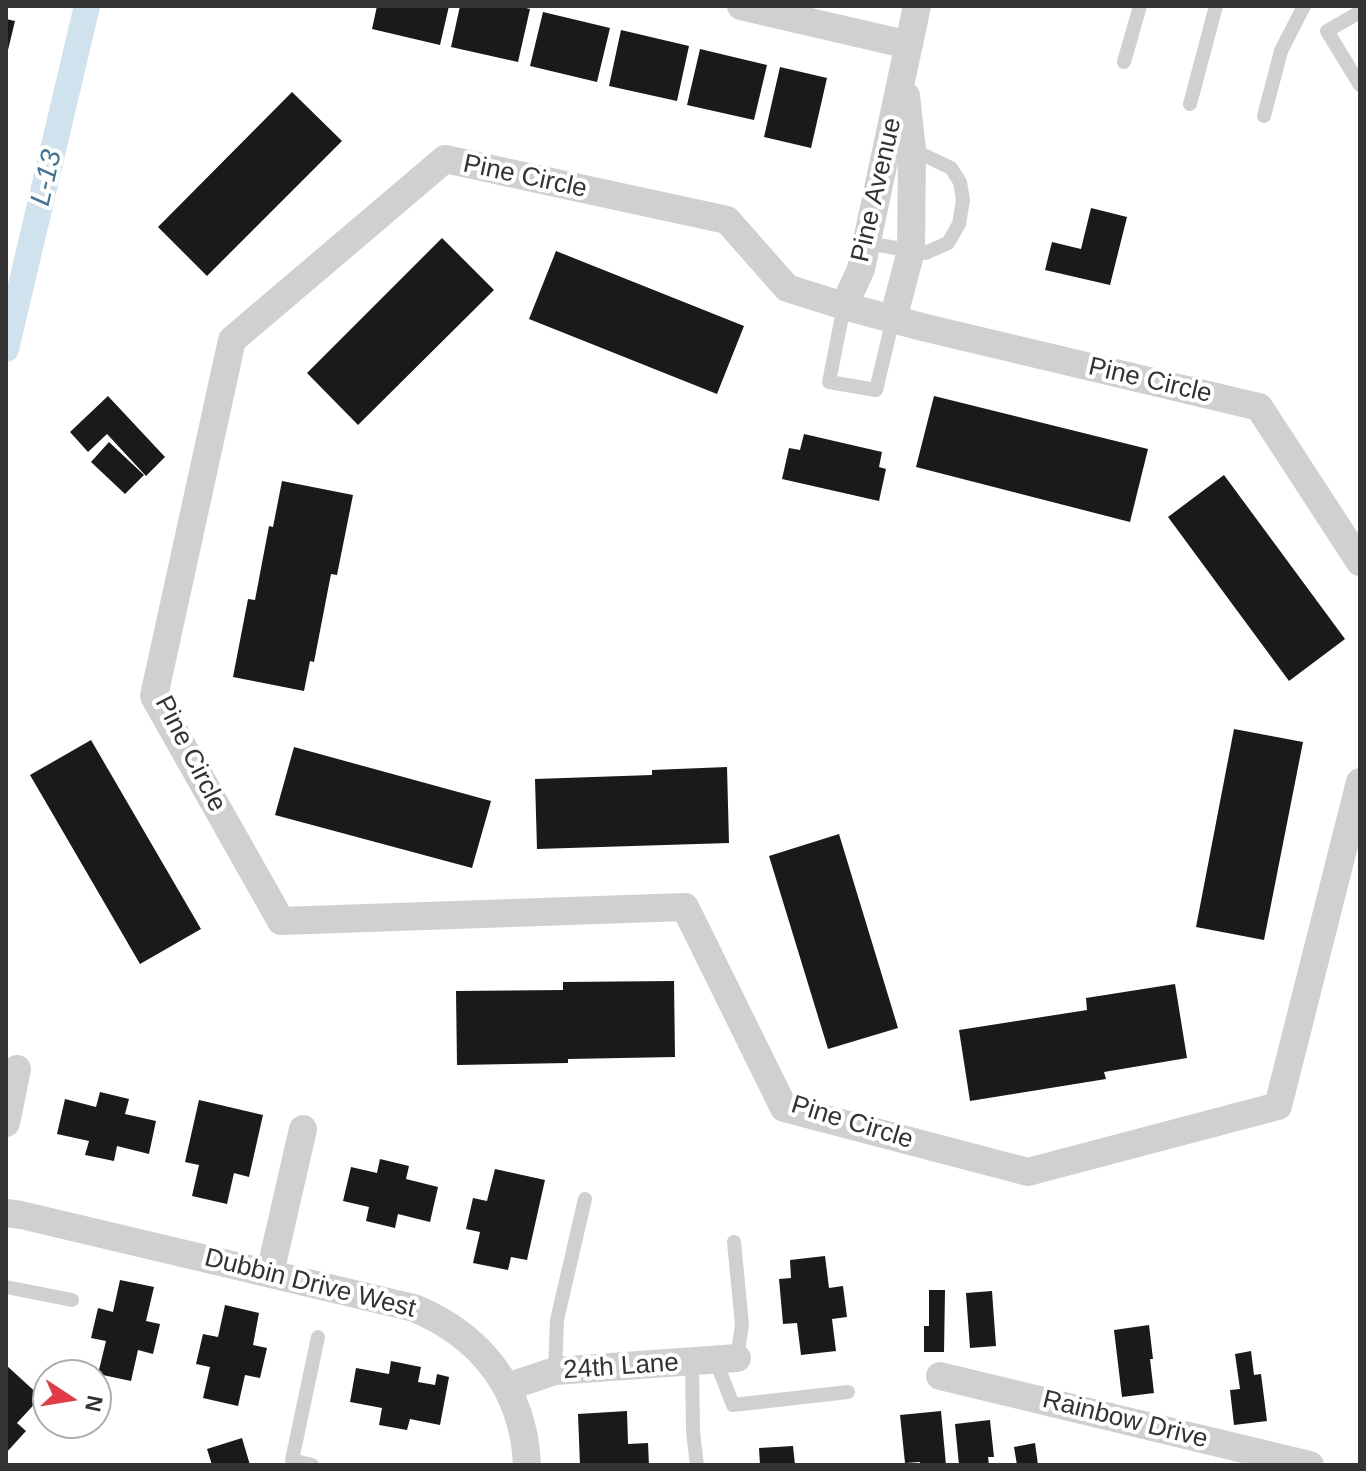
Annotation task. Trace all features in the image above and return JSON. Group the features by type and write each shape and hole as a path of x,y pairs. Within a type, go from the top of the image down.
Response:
{"street":[{"path":"741,6 906,58"},
{"name":"Pine Avenue","path":"893,319 911,251 901,143 906,58 917,6"},
{"name":"Pine Avenue","path":"844,306 861,269 901,143"},
{"name":"Pine Circle","path":"1360,562 1259,407 844,306 787,288 727,220 445,159 232,340 154,696 281,921 685,907 784,1108 1028,1172 1278,1106 1360,782"},
{"path":"6,1123 17,1069"},
{"path":"270,1273 303,1129"},
{"name":"Dubbin Drive West","path":"6,1213 270,1273 414,1308 432,1316 465,1336 507,1387 523,1430 527,1465"},
{"name":"24th Lane","path":"507,1387 555,1371 714,1360"},
{"name":"Rainbow Drive","path":"940,1376 1310,1465"}],"lane":[{"path":"1124,62 1140,6"},
{"path":"1190,104 1216,6"},
{"path":"1264,116 1281,51 1304,6"},
{"path":"1339,6 1353,16 1327,31 1360,85"},
{"path":"867,243 925,253 948,243 959,224 963,200 960,182 951,168 901,143"},
{"path":"844,306 829,382 876,390 893,319"},
{"path":"555,1371 557,1320 585,1199"},
{"path":"697,1465 693,1432 714,1360 742,1325 734,1242"},
{"path":"6,1287 72,1300"},
{"path":"312,1465 292,1460 318,1337"},
{"path":"714,1360 733,1405 848,1392"}],"building":[{"path":"377,6 449,6 440,45 372,29"},
{"path":"460,6 518,6 530,9 518,62 451,47"},
{"path":"543,12 610,28 597,82 530,66"},
{"path":"6,19 15,21 7,54 6,54"},
{"path":"621,30 689,46 677,101 609,86"},
{"path":"700,49 767,65 754,120 687,105"},
{"path":"780,67 827,78 811,148 764,137"},
{"path":"292,92 342,141 207,276 158,227"},
{"path":"1091,208 1127,217 1110,285 1045,270 1052,242 1081,249"},
{"path":"442,238 494,290 358,425 307,373"},
{"path":"556,251 744,326 717,394 529,319"},
{"path":"108,396 165,457 146,476 107,434 88,452 70,432"},
{"path":"934,396 1148,449 1130,522 916,467"},
{"path":"804,434 882,452 879,467 886,469 879,501 782,479 789,448 800,450"},
{"path":"109,442 144,475 125,494 91,462"},
{"path":"1224,475 1345,639 1289,681 1168,517"},
{"path":"282,481 353,495 337,575 331,574 314,662 310,661 304,691 233,677 248,599 255,600 269,526 273,527"},
{"path":"1234,729 1303,742 1264,940 1196,927"},
{"path":"91,740 201,929 140,964 30,775"},
{"path":"294,747 491,801 472,868 275,815"},
{"path":"727,767 729,843 537,849 535,779 652,775 652,770"},
{"path":"839,834 898,1028 828,1049 769,856"},
{"path":"674,981 675,1057 457,1065 456,991 563,990 563,982"},
{"path":"1175,984 1187,1058 1104,1072 1106,1079 970,1101 959,1030 1087,1010 1086,998"},
{"path":"100,1092 129,1099 125,1114 156,1121 149,1154 117,1146 114,1161 85,1155 89,1141 57,1134 65,1099 96,1107"},
{"path":"199,1100 263,1115 249,1177 234,1173 227,1204 192,1196 199,1165 185,1162"},
{"path":"380,1159 409,1166 406,1179 438,1187 430,1222 398,1214 395,1228 366,1221 369,1207 343,1201 351,1167 377,1173"},
{"path":"495,1169 545,1180 527,1260 511,1257 508,1270 473,1263 480,1232 466,1229 473,1198 487,1201"},
{"path":"825,1256 829,1288 843,1286 847,1317 832,1319 836,1351 801,1355 797,1323 783,1324 779,1279 791,1278 790,1260"},
{"path":"120,1280 154,1287 146,1321 160,1324 153,1354 138,1350 131,1381 112,1377 112,1359 102,1359 106,1341 91,1338 98,1308 113,1312"},
{"path":"929,1290 945,1290 944,1352 924,1352 924,1326 929,1326"},
{"path":"992,1291 996,1346 970,1348 966,1293"},
{"path":"225,1305 259,1313 253,1345 267,1348 260,1378 245,1375 238,1406 203,1398 210,1367 196,1364 203,1334 218,1337"},
{"path":"1149,1325 1154,1393 1122,1397 1114,1330"},
{"path":"1251,1351 1254,1375 1261,1374 1267,1421 1234,1425 1230,1390 1240,1389 1235,1354"},
{"path":"391,1361 421,1367 418,1382 435,1385 437,1374 449,1377 440,1425 410,1419 407,1430 379,1425 382,1408 350,1402 356,1368 389,1374"},
{"path":"6,1365 32,1389 32,1407 17,1423 26,1431 6,1453"},
{"path":"627,1411 628,1444 648,1443 649,1465 580,1465 578,1414"},
{"path":"941,1411 946,1465 905,1463 900,1415"},
{"path":"990,1420 994,1457 988,1457 989,1465 959,1465 955,1424"},
{"path":"242,1438 250,1465 212,1465 207,1449"},
{"path":"1035,1443 1038,1465 1017,1465 1014,1447"},
{"path":"793,1446 795,1465 760,1465 759,1448"}],"waterway":[{"name":"L-13","path":"6,349 87,6"}]}
